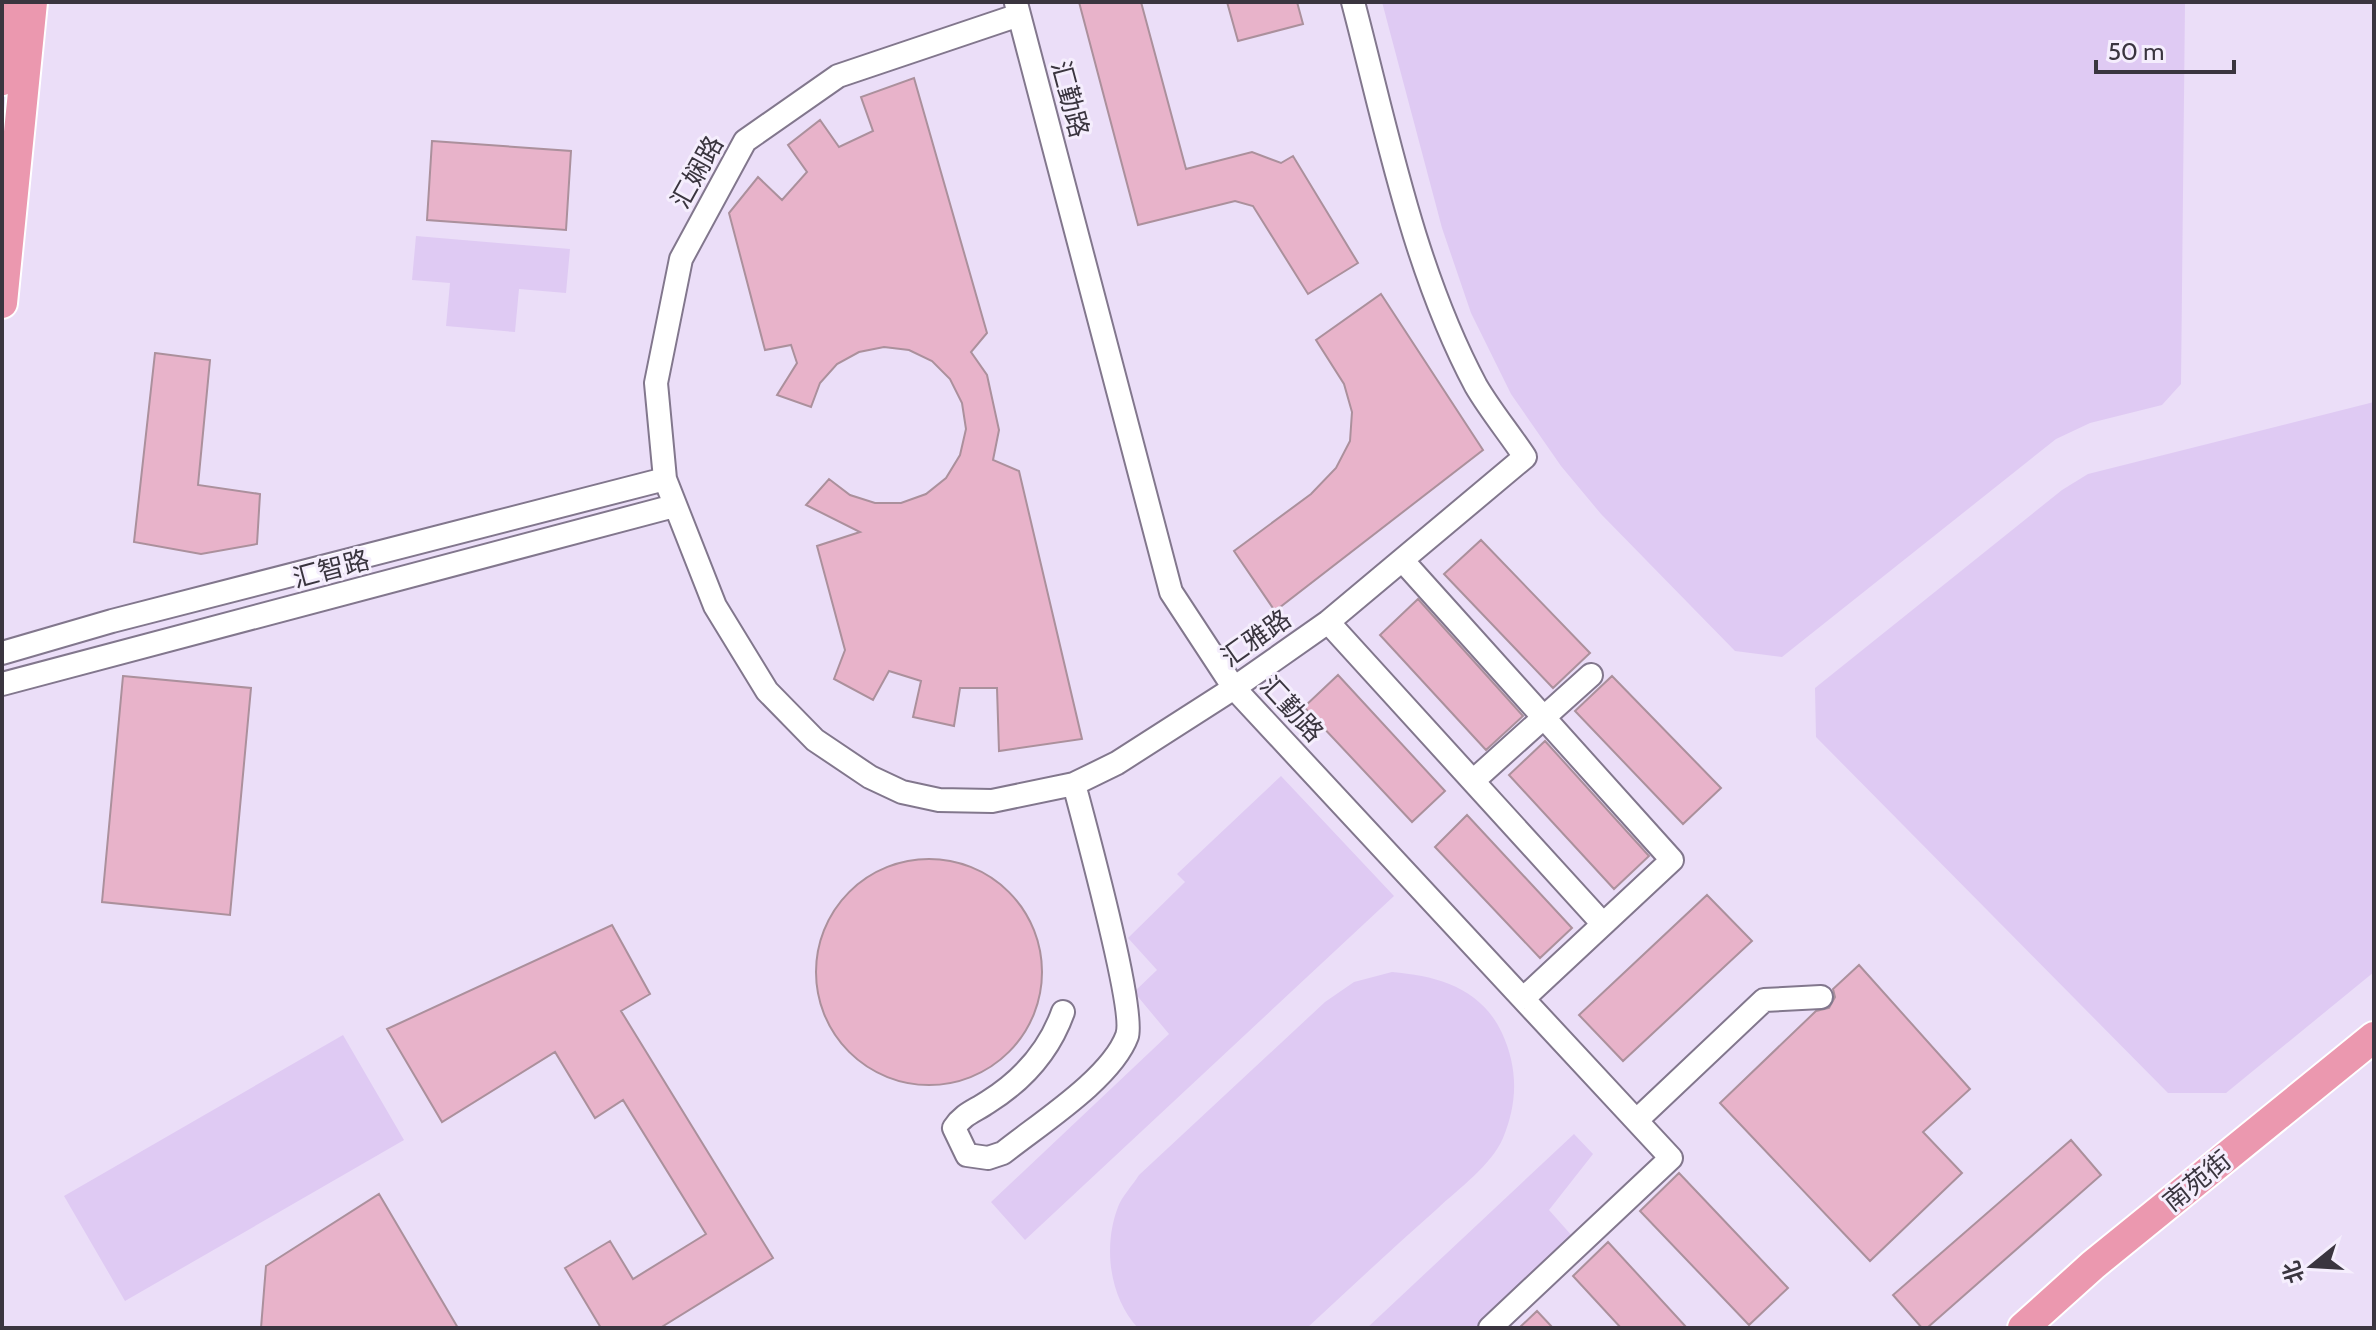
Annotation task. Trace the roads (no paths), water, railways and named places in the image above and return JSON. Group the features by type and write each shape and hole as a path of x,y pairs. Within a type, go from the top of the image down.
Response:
{"main road":[{"path":"2,80 10,2"},
{"path":"2,303 32,2"},
{"name":"南苑街","path":"2023,1328 2093,1265 2374,1037"}],"street":[{"name":"汇雅路","path":"665,479 715,606 767,691 840,760 902,792 939,800 992,801 1074,784 1117,763 1234,688 1328,622 1525,457 1477,388 1440,310 1403,195 1353,2"},
{"name":"汇娴路","path":"665,479 656,383 681,259 745,141 838,76 1017,8"},
{"name":"汇勤路","path":"1017,8 1171,592 1234,688 1671,1158 1490,1328"},
{"name":"汇智路","path":"2,653 112,621 665,479"},
{"name":"汇智路","path":"2,684 674,506"},
{"path":"1403,561 1672,860 1524,998"},
{"path":"1328,622 1603,924"},
{"path":"1473,781 1591,675"},
{"path":"1063,1012 1055,1035 1014,1084 961,1117 954,1128 967,1155 988,1158 1003,1153 1107,1069 1128,1034 1124,989 1074,784"},
{"path":"1637,1120 1764,1000 1821,997"}]}
